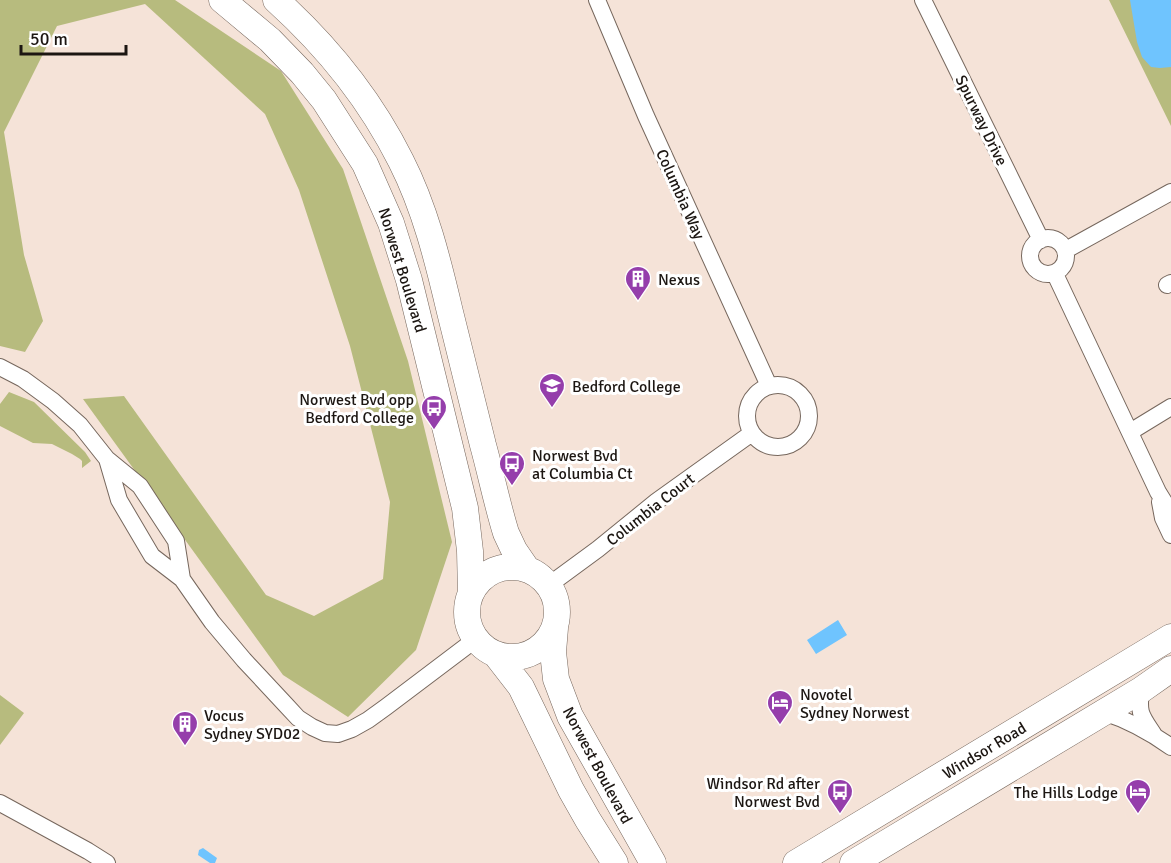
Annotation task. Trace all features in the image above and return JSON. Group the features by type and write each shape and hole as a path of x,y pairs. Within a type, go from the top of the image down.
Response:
{"main road":[{"name":"Norwest Boulevard","path":"222,0 270,40 324,100 365,164 391,223 409,280 465,508 470,551 471,594"},
{"name":"Norwest Boulevard","path":"276,0 304,25 355,85 378,119 401,161 420,205 439,267 503,524 514,550 527,569"},
{"path":"509,567 527,569 541,577 549,585 555,597 558,613 555,628 544,645 531,654 510,658 497,656 484,649 471,631 468,619 468,603 471,594 480,580 498,569 509,567"},
{"name":"Norwest Boulevard","path":"555,628 553,666 555,679 566,707 581,738 653,863"},
{"name":"Windsor Road","path":"796,863 1171,637"},
{"name":"Norwest Boulevard","path":"497,656 521,687 571,790 610,858"},
{"name":"Windsor Road","path":"853,863 1141,690 1171,669"},
{"path":"633,829 667,863"}],"street":[{"name":"Columbia Way","path":"597,0 660,147 769,386"},
{"name":"Spurway Drive","path":"923,0 1041,240"},
{"path":"1066,250 1171,192"},
{"path":"1053,238 1066,250 1063,269 1055,274 1042,274 1033,266 1030,254 1035,243 1041,240 1053,238"},
{"path":"1055,274 1158,492 1171,513"},
{"path":"0,367 22,378 53,400 80,425 107,459 140,486 176,541 182,579"},
{"path":"769,386 788,386 799,392 809,408 808,425 803,434 798,440 785,446 767,445 759,440 752,432 747,416 749,405 759,391 769,386"},
{"path":"1130,432 1171,407"},
{"name":"Columbia Court","path":"549,585 657,501 752,432"},
{"path":"107,459 119,500 152,556 182,579 212,622 244,660 298,718 312,727 325,733 338,734 352,729 368,720 476,639"},
{"path":"1158,492 1163,518 1171,535"},
{"path":"1141,690 1139,708 1143,719 1154,735"},
{"path":"1103,712 1126,720 1171,747"},
{"path":"0,803 107,863"}],"green space":[{"path":"0,0 175,0 281,71 343,169 408,361 452,542 416,650 348,717 283,675 83,399 124,396 266,595 314,616 383,579 390,502 350,346 299,190 265,114 145,4 57,26 4,132 24,255 43,321 25,352 0,346"},
{"path":"1109,0 1171,0 1171,126"},
{"path":"9,392 34,402 85,452 91,461 82,468 82,461 72,454 52,444 33,443 0,426 0,404"},
{"path":"0,695 24,713 0,745"}],"water":[{"path":"1130,0 1171,0 1171,67 1151,67 1142,57 1137,42"},
{"path":"838,620 847,635 816,654 807,640"},
{"path":"203,848 217,858 215,863 210,863 198,855 199,850"}],"place":[{"name":"Nexus","path":"638,302"},
{"name":"Bedford College","path":"552,409"},
{"name":"Norwest Bvd opp Bedford College","path":"434,431"},
{"name":"Norwest Bvd at Columbia Ct","path":"512,487"},
{"name":"Novotel Sydney Norwest","path":"780,726"},
{"name":"Vocus Sydney SYD02","path":"185,747"},
{"name":"Windsor Rd after Norwest Bvd","path":"840,815"},
{"name":"The Hills Lodge","path":"1138,815"}]}
